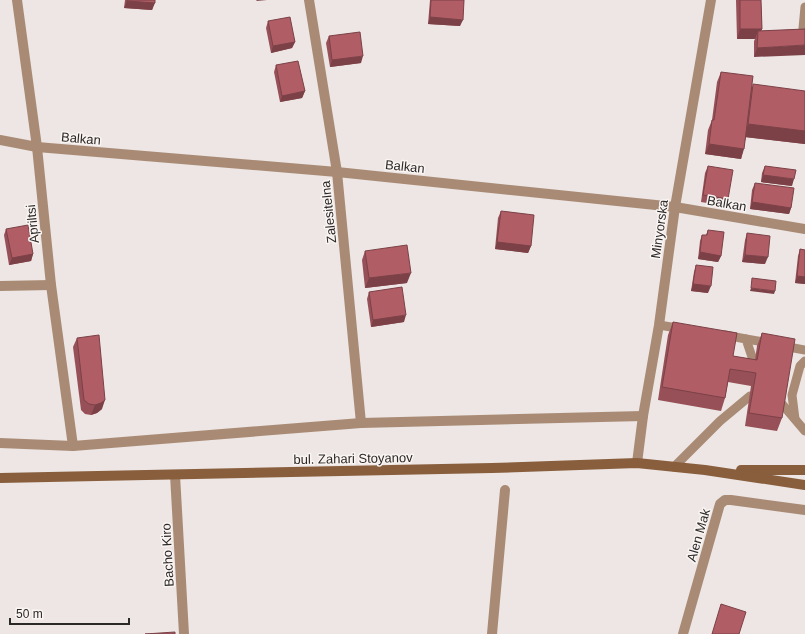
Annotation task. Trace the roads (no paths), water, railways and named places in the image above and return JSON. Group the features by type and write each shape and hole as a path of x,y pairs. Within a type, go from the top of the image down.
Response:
{"main road":[{"name":"bul. Zahari Stoyanov","path":"0,478 492,468 637,463 705,470 805,485"},
{"name":"bul. Zahari Stoyanov","path":"705,470 805,470"}],"street":[{"name":"Apriltsi","path":"17,0 38,147 51,285 73,446"},
{"name":"Zalesitelna","path":"309,0 337,172 361,423"},
{"name":"Minyorska","path":"637,463 643,416 659,325 675,207 711,0"},
{"name":"Balkan","path":"0,140 38,147 337,172 675,207 805,229"},
{"path":"0,286 51,285"},
{"path":"0,443 73,446 361,423 643,416"},
{"name":"Bacho Kiro","path":"175,475 184,634"},
{"path":"492,634 505,490"},
{"name":"Alen Mak","path":"683,634 720,504 725,500 731,500 805,510"}],"lane":[{"path":"803,28 805,7"},
{"path":"659,325 695,330"},
{"path":"717,334 805,350"},
{"path":"746,339 754,363"},
{"path":"795,419 792,396 800,366 805,361"},
{"path":"674,467 720,421 750,396"},
{"path":"782,404 805,431"}]}
